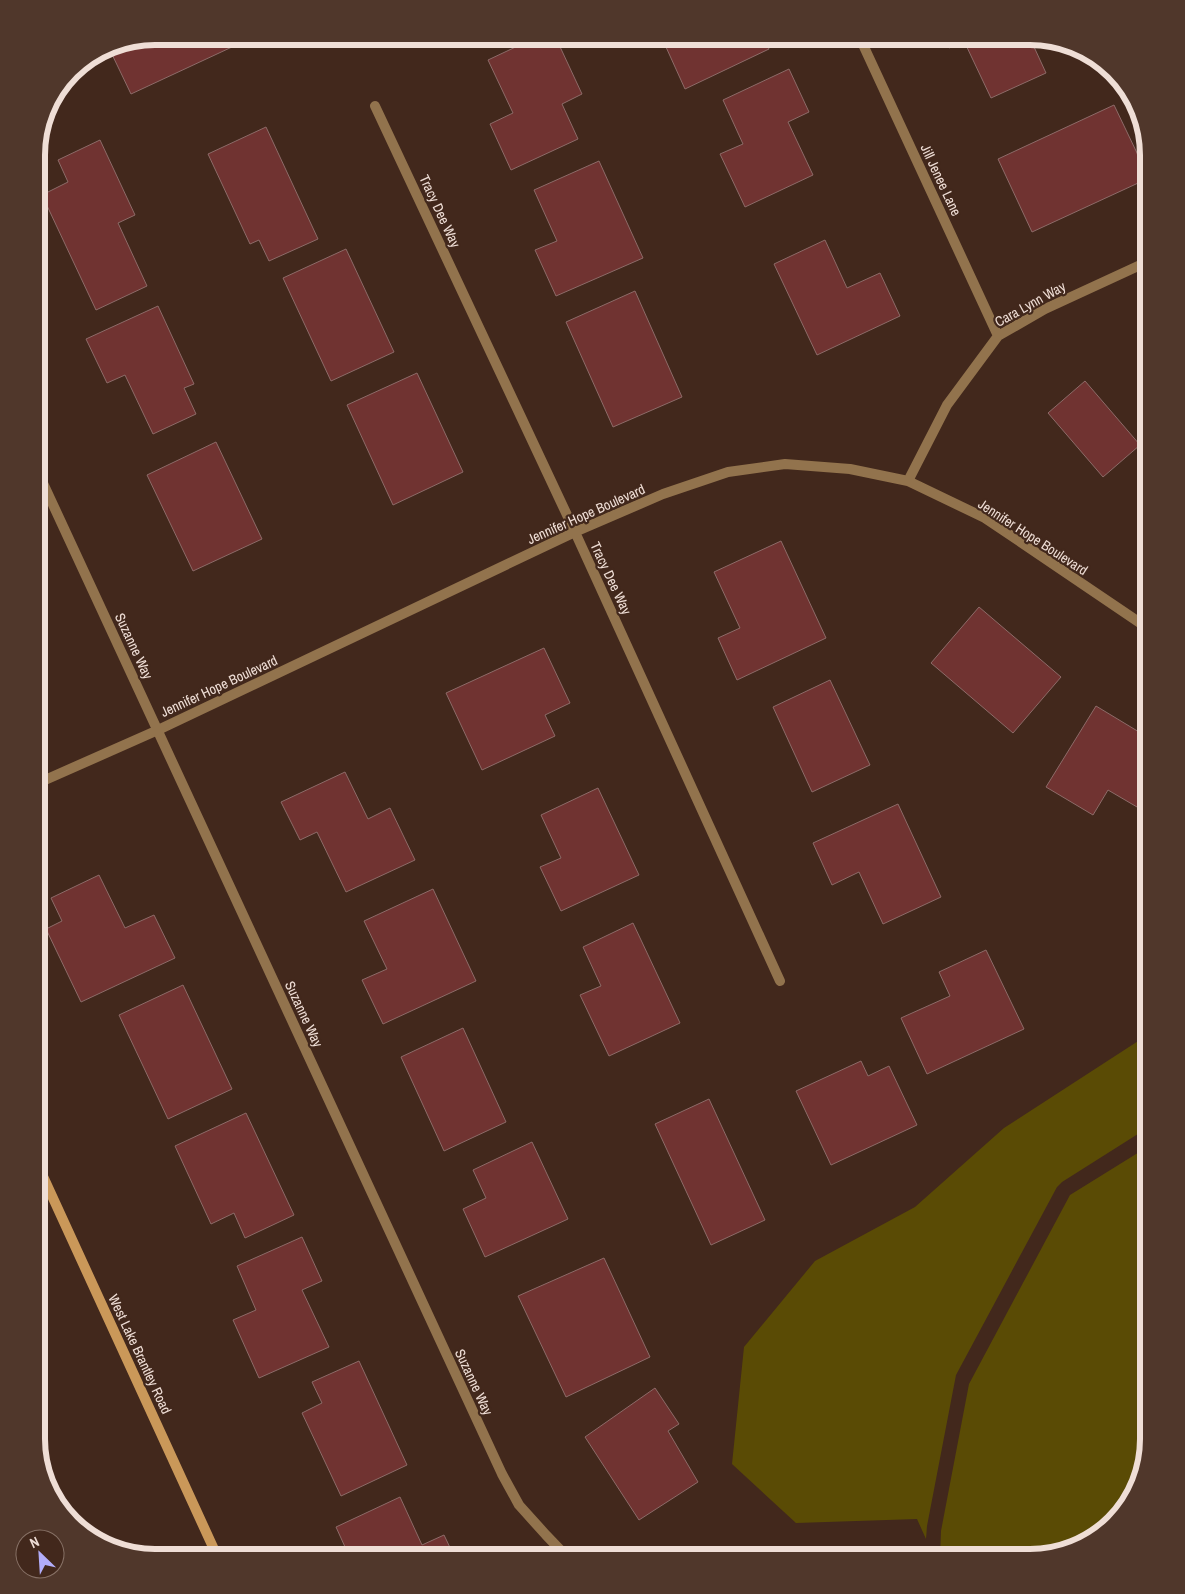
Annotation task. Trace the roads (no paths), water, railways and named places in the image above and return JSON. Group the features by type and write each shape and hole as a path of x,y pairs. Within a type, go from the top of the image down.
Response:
{"street":[{"name":"Jill Jenee Lane","path":"863,45 998,336"},
{"name":"Tracy Dee Way","path":"375,106 575,532 780,981"},
{"name":"Cara Lynn Way","path":"908,481 947,404 998,336 1045,309 1140,265"},
{"name":"Jennifer Hope Boulevard","path":"45,780 158,730 575,532 662,494 728,472 785,464 850,469 908,481 984,518 1140,623"},
{"name":"Suzanne Way","path":"45,487 502,1474 520,1505 559,1549"},
{"name":"West Lake Brantley Road","path":"45,1181 214,1549"}]}
